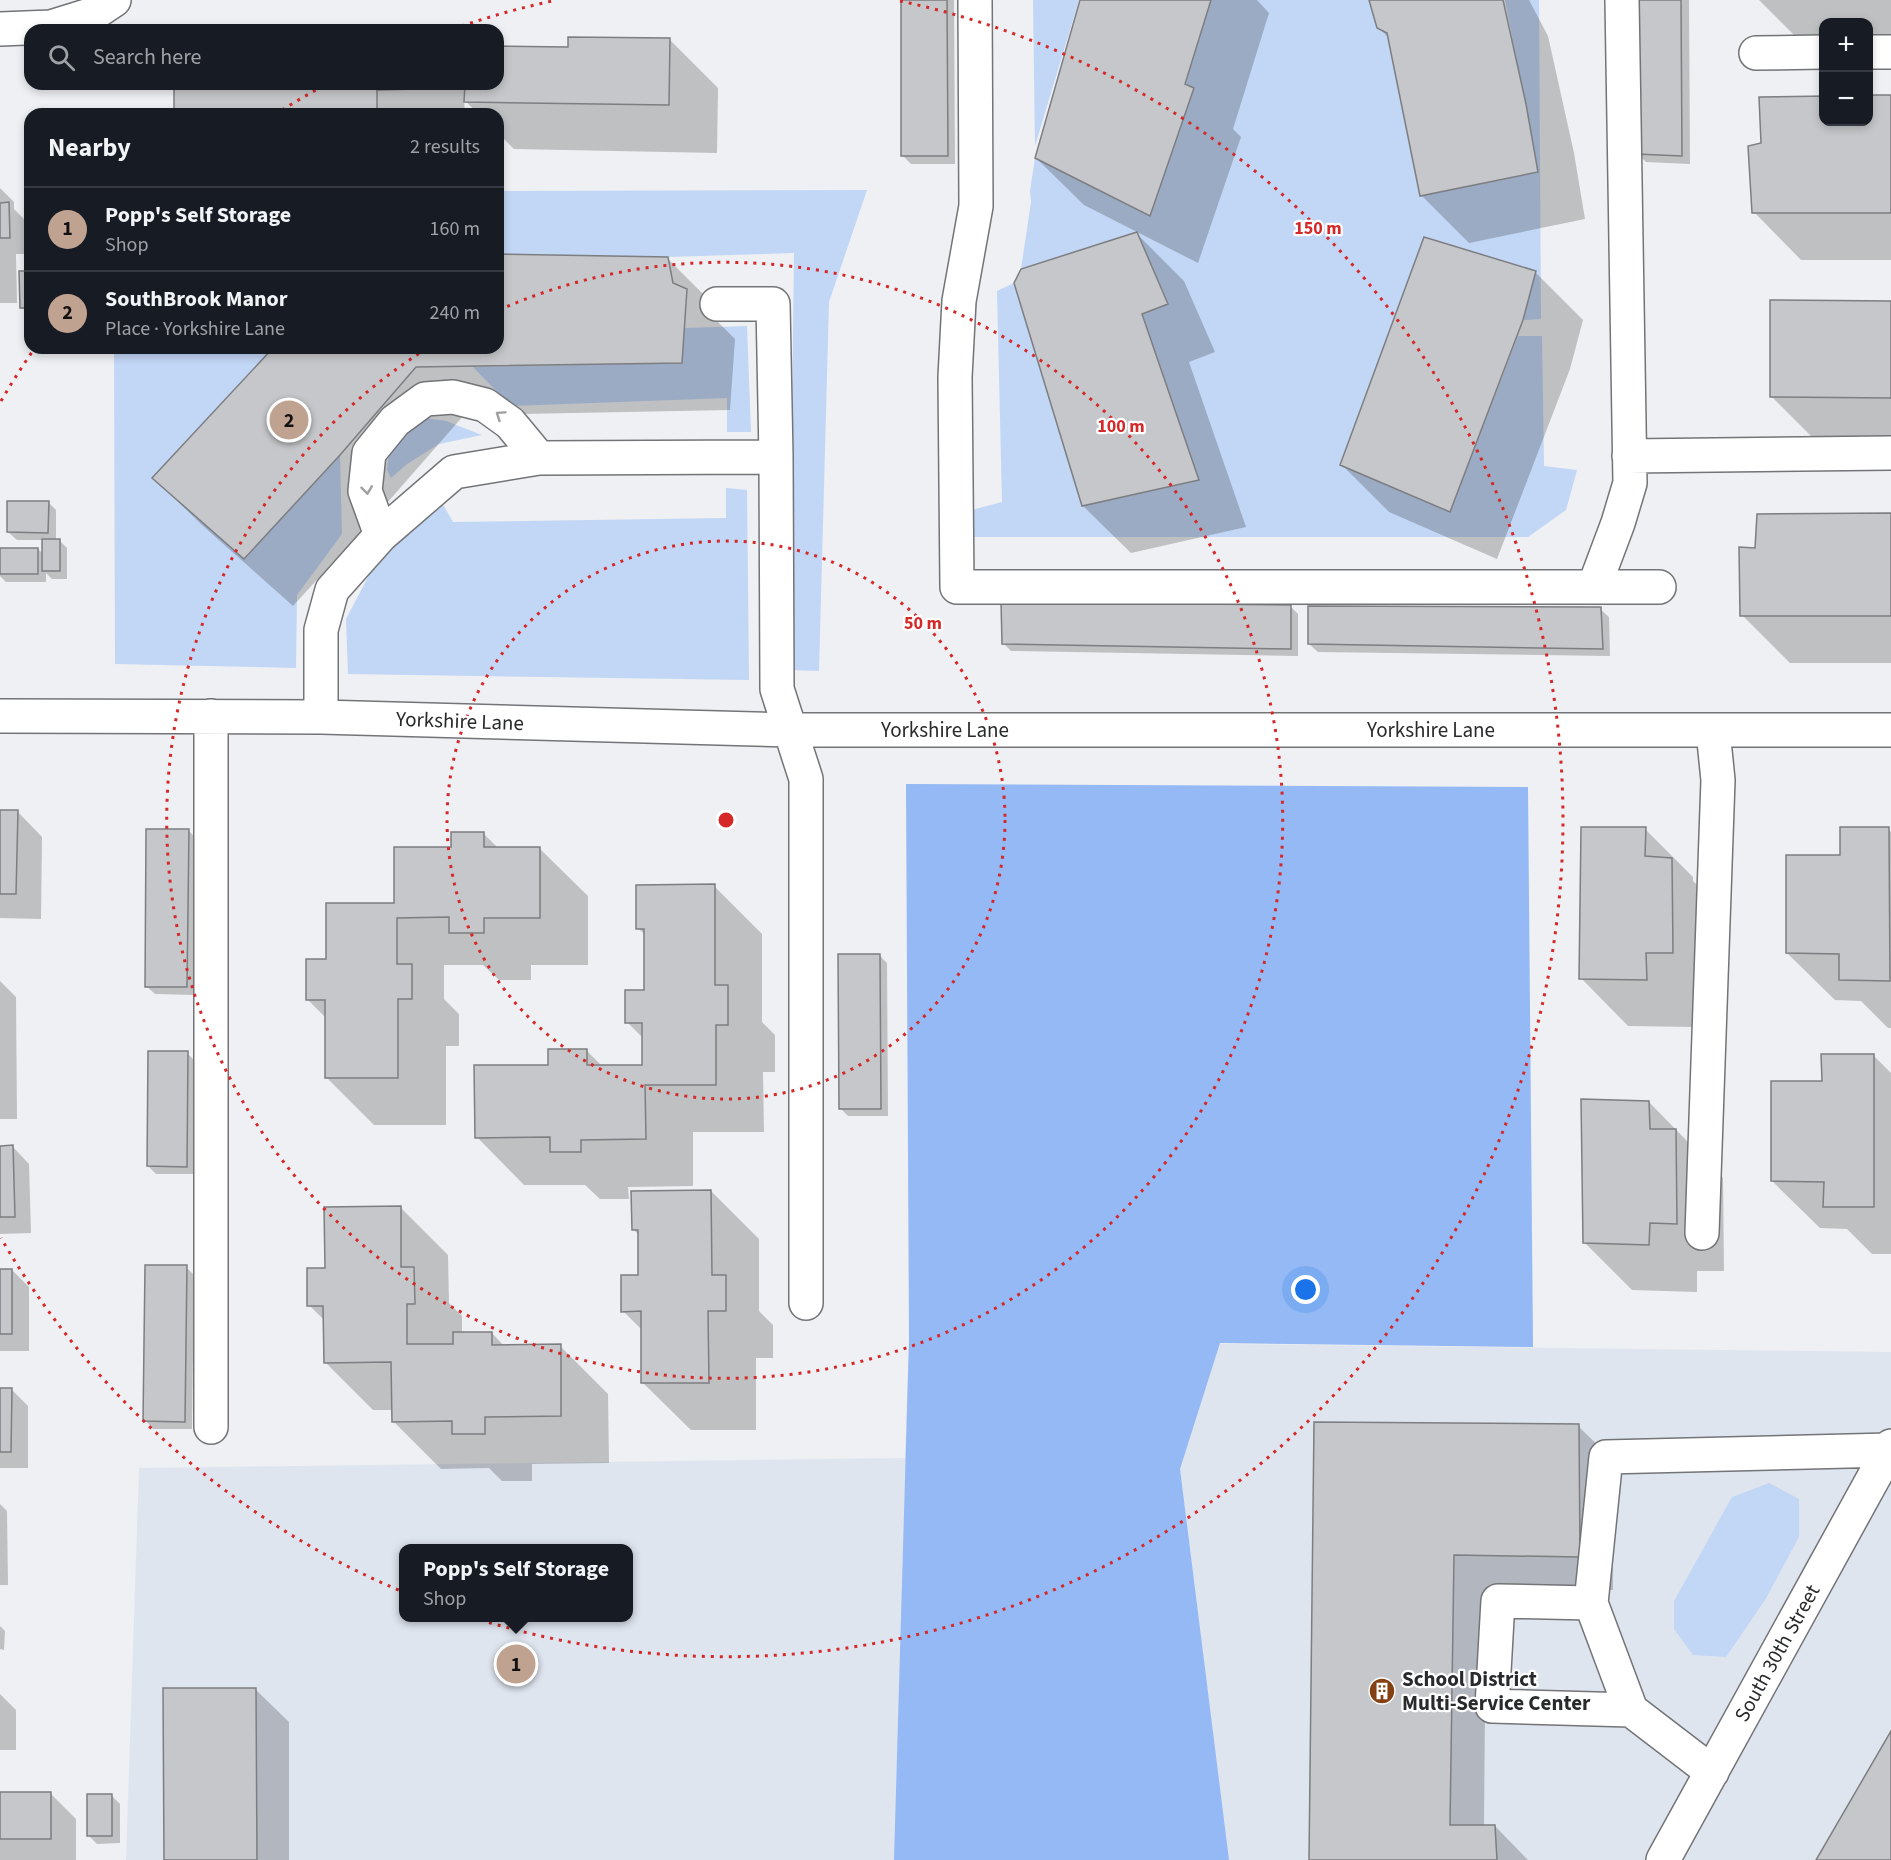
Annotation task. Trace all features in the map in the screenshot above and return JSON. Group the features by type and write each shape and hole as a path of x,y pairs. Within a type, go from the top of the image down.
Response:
{"street":[{"path":"61,24 93,14 114,0"},
{"path":"975,0 976,206 958,301 955,377 957,588 1659,588"},
{"path":"1594,588 1630,483 1622,0"},
{"path":"0,29 24,28"},
{"path":"1756,53 1819,52"},
{"path":"1873,52 1891,52"},
{"path":"717,304 773,304 777,688 806,779 806,1303"},
{"path":"381,535 365,491 369,453 395,421 425,399 453,397 485,405 510,423 539,458"},
{"path":"1629,456 1891,453"},
{"path":"321,717 321,630 332,590 381,535 454,472 539,458 776,457"},
{"name":"Yorkshire Lane","path":"0,716 321,717 791,730 1891,730"},
{"path":"211,716 211,1427"},
{"path":"1702,1233 1718,780 1713,731"},
{"path":"1712,1772 1631,1710 1591,1603 1606,1457 1890,1448"},
{"name":"South 30th Street","path":"1663,1860 1890,1448"},
{"path":"1591,1603 1498,1601 1492,1706 1631,1710"}],"shaded area":[{"path":"1033,0 1079,0 1035,146"},
{"path":"1211,0 1369,0 1377,28 1387,33 1420,196 1538,171 1505,0 1539,0 1541,319 1523,320 1536,271 1424,237 1340,465 1450,512 1518,336 1542,336 1544,466 1577,470 1566,510 1528,537 973,537 968,511 1002,502 997,291 1014,283 1082,506 1199,479 1142,314 1168,303 1137,232 1021,269 1035,158 1150,216 1194,88 1185,84"},
{"path":"867,190 829,302 819,671 789,670 794,253 668,257 504,254 504,191"},
{"path":"747,326 751,432 727,432 727,398 511,406 473,367 682,363 685,328"},
{"path":"114,354 277,354 340,455 342,534 297,595 296,668 115,664"},
{"path":"426,418 446,421 482,435 439,444 407,464 391,478 387,470 390,444"},
{"path":"726,488 747,490 749,680 348,674 346,619 376,562 441,501 453,522 726,518"},
{"path":"906,784 1528,787 1533,1347 1220,1343 1180,1469 1229,1860 894,1860 909,1340"},
{"path":"909,1340 1891,1352 1891,1860 126,1860 139,1468 905,1458"},
{"path":"1769,1483 1799,1499 1799,1537 1765,1600 1726,1657 1693,1655 1674,1629 1674,1601 1732,1497"}],"building":[{"path":"901,0 947,0 948,156 901,156"},
{"path":"1080,0 1211,0 1185,84 1194,88 1150,216 1035,158"},
{"path":"1369,0 1503,0 1526,104 1538,172 1420,196 1387,33 1377,28"},
{"path":"1634,0 1681,0 1682,156 1636,154"},
{"path":"568,37 670,38 669,105 464,102 465,90 504,90 504,46 568,47"},
{"path":"174,90 377,90 377,108 174,108"},
{"path":"1873,95 1891,95 1891,213 1752,213 1748,146 1761,143 1759,97 1819,96 1819,126 1873,126"},
{"path":"9,202 10,238 0,238 0,203"},
{"path":"1137,232 1168,304 1142,314 1199,480 1082,506 1014,283 1021,269"},
{"path":"1424,237 1536,271 1523,320 1450,512 1340,465"},
{"path":"504,254 668,257 673,283 687,289 682,363 416,367 340,455 244,559 152,478 267,354 504,354"},
{"path":"19,271 24,271 24,308 20,308"},
{"path":"1770,300 1891,301 1891,398 1770,397"},
{"path":"7,501 49,501 48,533 7,532"},
{"path":"1891,513 1891,616 1740,616 1739,547 1755,548 1757,514"},
{"path":"42,539 60,539 60,571 42,571"},
{"path":"0,548 38,548 38,574 0,574"},
{"path":"1001,602 1291,605 1291,649 1002,644"},
{"path":"1308,606 1601,607 1603,649 1308,644"},
{"path":"0,810 18,810 16,894 0,894"},
{"path":"1581,827 1646,827 1645,856 1672,858 1673,953 1646,953 1647,980 1579,979"},
{"path":"1840,827 1889,827 1890,981 1839,980 1839,954 1786,953 1786,855 1840,855"},
{"path":"146,829 189,829 187,987 145,987"},
{"path":"451,832 484,832 484,847 540,847 540,918 484,918 484,933 449,933 449,917 397,918 397,964 412,964 412,999 398,999 398,1078 325,1078 325,1000 306,1000 306,959 326,959 326,903 394,903 394,847 451,847"},
{"path":"715,884 715,985 728,985 728,1025 716,1025 716,1085 645,1085 646,1139 581,1140 581,1152 550,1152 550,1137 475,1138 474,1065 548,1065 548,1049 587,1049 587,1065 642,1065 642,1023 625,1023 625,990 644,990 644,929 636,929 636,885"},
{"path":"838,954 880,954 881,1109 839,1109"},
{"path":"148,1051 188,1051 187,1167 147,1166"},
{"path":"1821,1054 1874,1054 1874,1207 1823,1207 1824,1182 1771,1181 1771,1081 1822,1081"},
{"path":"1581,1099 1649,1101 1650,1129 1676,1129 1677,1224 1650,1223 1649,1245 1583,1243"},
{"path":"13,1145 15,1217 0,1217 0,1146"},
{"path":"711,1190 712,1275 726,1275 726,1311 708,1311 709,1383 641,1383 641,1311 621,1312 621,1275 638,1275 638,1230 632,1230 631,1191"},
{"path":"401,1206 401,1267 414,1267 415,1304 407,1304 407,1344 453,1344 453,1332 492,1332 492,1345 561,1344 561,1416 485,1417 485,1434 452,1434 452,1421 392,1422 391,1362 324,1363 323,1306 307,1306 307,1268 325,1268 324,1207"},
{"path":"145,1265 187,1265 185,1422 143,1421"},
{"path":"0,1269 12,1269 12,1334 0,1334"},
{"path":"0,1388 12,1388 11,1452 0,1452"},
{"name":"School District Multi-Service Center","path":"1314,1422 1579,1424 1580,1557 1454,1555 1450,1825 1495,1825 1497,1860 1309,1860"},
{"path":"163,1688 256,1688 257,1860 164,1860"},
{"path":"1891,1731 1891,1860 1816,1860"},
{"path":"0,1792 51,1792 51,1839 0,1839"},
{"path":"87,1794 112,1794 112,1836 87,1836"}],"place":[{"name":"SouthBrook Manor","path":"289,420"},
{"name":"Popp's Self Storage","path":"516,1664"},
{"name":"School District Multi-Service Center","path":"1382,1691"}]}
